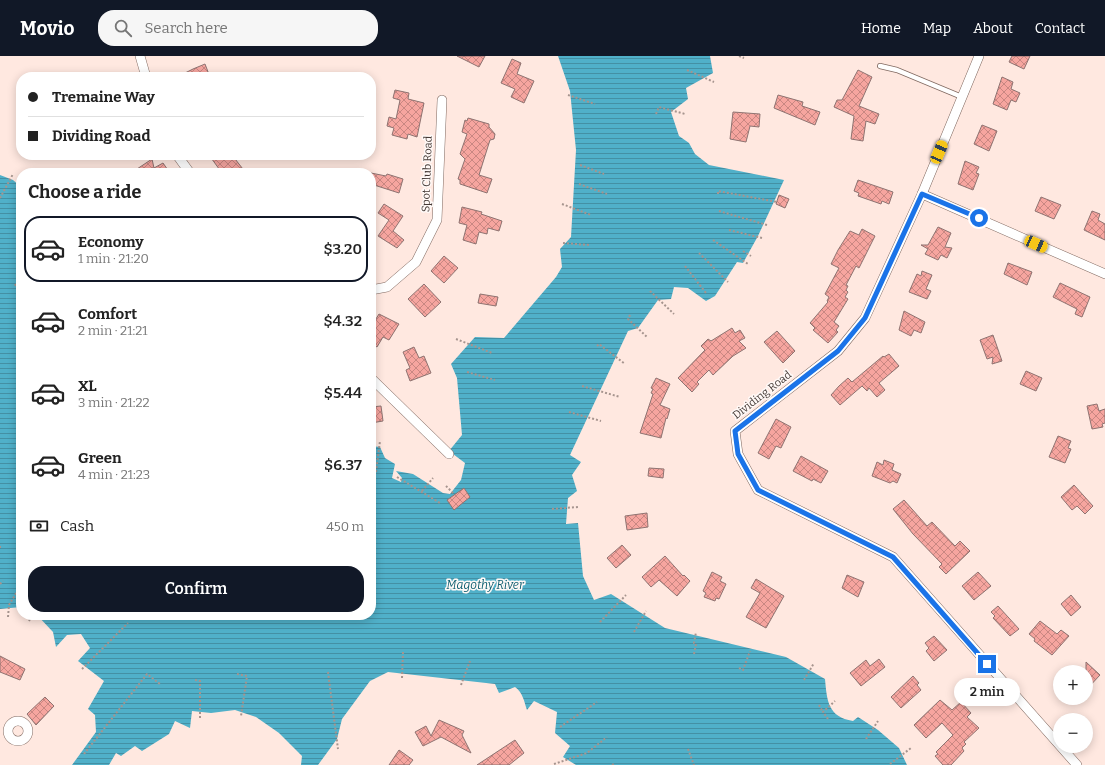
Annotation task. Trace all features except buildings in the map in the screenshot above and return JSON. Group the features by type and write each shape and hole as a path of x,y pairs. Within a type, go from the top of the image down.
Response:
{"street":[{"path":"140,56 145,72"},
{"name":"Dividing Road","path":"979,56 922,194 865,318 838,351 735,431 738,454 758,490 893,557 1077,765"},
{"name":"Spot Club Road","path":"376,289 387,287 416,262 437,220 442,100"},
{"path":"922,194 1105,274"},
{"path":"376,383 449,454"}],"lane":[{"path":"880,66 897,70 962,97"}],"path":[{"path":"739,56 744,58"},
{"path":"687,70 714,82"},
{"path":"568,95 595,104"},
{"path":"656,114 659,106 685,114"},
{"path":"580,165 604,174"},
{"path":"0,198 13,174"},
{"path":"579,184 607,194"},
{"path":"718,194 718,191 777,202"},
{"path":"562,204 591,215"},
{"path":"719,211 766,225"},
{"path":"729,230 762,238"},
{"path":"712,240 748,264"},
{"path":"562,243 589,245"},
{"path":"743,251 750,256"},
{"path":"699,253 728,282"},
{"path":"685,266 706,293"},
{"path":"650,291 674,314"},
{"path":"630,315 628,319 647,337"},
{"path":"456,339 492,353"},
{"path":"597,346 599,344 625,364"},
{"path":"467,372 495,380"},
{"path":"582,386 620,397"},
{"path":"569,412 600,421"},
{"path":"376,472 380,441"},
{"path":"397,477 440,503"},
{"path":"422,491 433,478"},
{"path":"446,486 454,494"},
{"path":"552,509 578,508"},
{"path":"0,584 3,581"},
{"path":"8,617 10,605 16,594"},
{"path":"600,622 626,595"},
{"path":"634,632 646,612"},
{"path":"82,669 128,623"},
{"path":"694,654 696,632"},
{"path":"739,668 743,670 750,651"},
{"path":"402,678 403,652"},
{"path":"461,685 470,661"},
{"path":"804,680 814,663"},
{"path":"328,672 338,749"},
{"path":"84,754 147,674 160,684"},
{"path":"237,674 247,676 241,716"},
{"path":"195,680 200,681 200,719"},
{"path":"823,712 836,701"},
{"path":"560,727 597,702"},
{"path":"819,705 828,718"},
{"path":"866,739 878,721"},
{"path":"554,764 587,753 607,737"},
{"path":"688,748 694,765"},
{"path":"890,764 911,748"}],"water":[{"name":"Magothy River","path":"558,56 710,56 713,73 686,88 688,99 671,112 679,136 689,143 695,154 709,165 784,180 758,236 743,263 737,262 715,296 706,301 688,288 674,287 671,299 658,300 638,328 628,331 570,455 581,462 572,475 577,491 568,498 566,524 578,523 583,576 594,600 611,594 665,628 786,657 825,679 828,701 834,712 838,716 853,721 858,717 878,730 899,748 907,765 576,765 563,757 570,746 555,733 557,712 534,701 527,710 522,695 515,687 499,693 495,684 388,672 370,681 342,719 337,739 318,765 301,765 302,756 279,733 256,717 235,710 211,713 192,711 190,728 175,721 169,734 142,751 135,746 121,756 116,753 109,765 72,765 96,732 95,715 88,709 104,681 78,661 90,648 81,634 67,635 56,647 53,632 42,620 376,620 376,447 380,447 385,458 395,464 392,478 401,482 402,478 396,471 413,474 443,493 450,494 461,480 465,463 449,451 462,435 457,378 451,364 475,337 504,338 556,277 562,267 560,249 571,237 576,150 570,91"},
{"path":"0,175 16,183 16,607 0,609"}],"route":[{"path":"979,218 922,194 865,318 838,351 735,431 738,454 758,490 893,557 987,664"}]}
